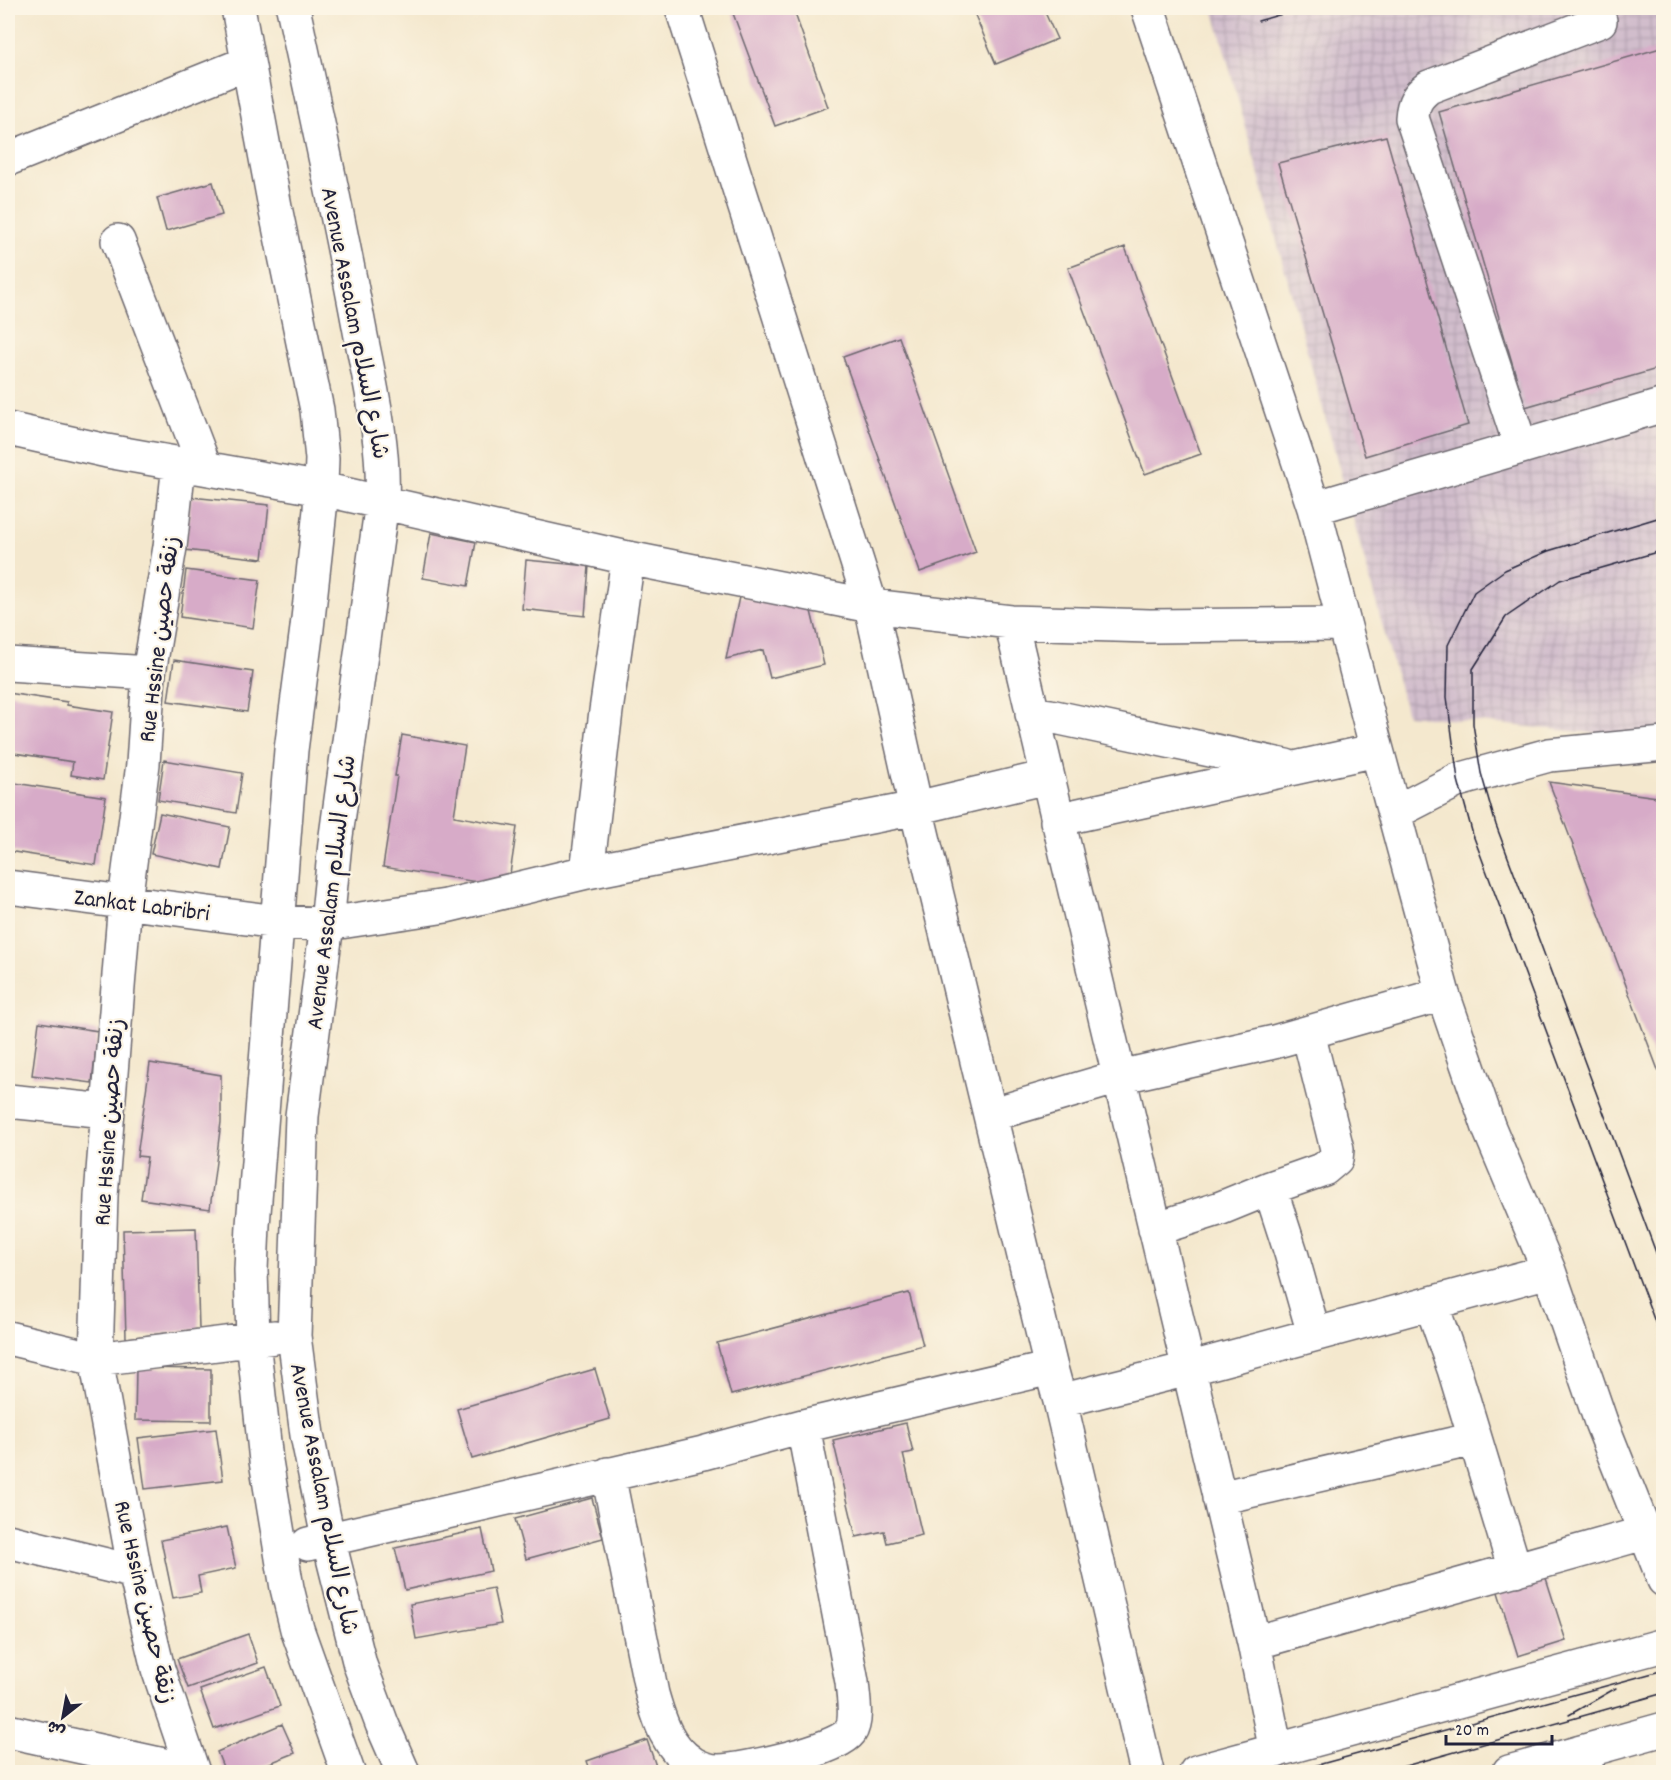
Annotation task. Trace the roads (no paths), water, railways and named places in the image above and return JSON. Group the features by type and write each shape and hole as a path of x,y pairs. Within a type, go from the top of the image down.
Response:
{"street":[{"name":"Avenue Assalam شارع السلام","path":"238,8 276,212 317,410 322,459 307,628 291,750 253,1225 251,1270 253,1340 266,1461 287,1587 297,1629 348,1773"},
{"name":"Avenue Assalam شارع السلام","path":"293,8 356,307 382,462 382,502 335,843 302,1116 294,1336 307,1435 328,1538 360,1665 403,1773"},
{"path":"682,8 871,606 916,807 1060,1401 1147,1773"},
{"path":"1148,8 1314,508 1443,994 1489,1128 1549,1271 1601,1422 1664,1580"},
{"path":"1521,447 1412,118 1413,104 1429,87 1600,21"},
{"path":"8,159 247,63"},
{"path":"118,241 192,466"},
{"path":"1314,508 1664,405"},
{"path":"8,429 96,449 321,489 628,558 871,606 1011,622 1149,626 1344,624"},
{"name":"Rue Hssine زنقة حصين","path":"192,466 170,547 149,673 143,764 124,901 101,1196 96,1359 135,1572 158,1669 192,1772"},
{"path":"587,872 606,711 628,558"},
{"path":"1011,622 1254,1643 1276,1751"},
{"path":"8,664 149,673"},
{"path":"1032,714 1297,768"},
{"path":"1394,813 1458,780 1548,755 1664,744"},
{"path":"1058,821 1377,750"},
{"name":"Zankat Labribri","path":"8,887 277,922 327,924 446,906 587,872 916,807 1047,777"},
{"path":"990,1115 1119,1077 1274,1042 1443,994"},
{"path":"1155,1229 1221,1208 1324,1169 1336,1159 1337,1149 1308,1033"},
{"path":"8,1101 107,1111"},
{"path":"1270,1188 1314,1334"},
{"path":"1060,1401 1188,1369 1549,1271"},
{"path":"1431,1303 1454,1369 1515,1570"},
{"path":"8,1338 96,1359 294,1336"},
{"path":"282,1552 328,1538 703,1453 803,1426 1051,1368"},
{"path":"608,1474 652,1694 661,1726 668,1738 676,1750 694,1764 705,1769 719,1771 793,1765 844,1738 851,1730 853,1722 852,1682 803,1426"},
{"path":"1219,1497 1474,1439"},
{"path":"1254,1643 1644,1533"},
{"path":"8,1541 135,1572"},
{"path":"1196,1773 1664,1645"},
{"path":"1509,1773 1584,1763 1664,1729"},
{"path":"8,1731 192,1772"}],"tram line":[{"path":"1258,21 1303,8"},
{"path":"1664,516 1548,551 1505,570 1474,592 1448,645 1447,697 1458,780 1473,835 1664,1346"},
{"path":"1664,550 1560,580 1506,617 1473,669 1473,724 1481,773 1496,825 1664,1274"},
{"path":"1292,1772 1664,1670"},
{"path":"1569,1715 1616,1688"},
{"path":"1384,1772 1664,1693"}]}
